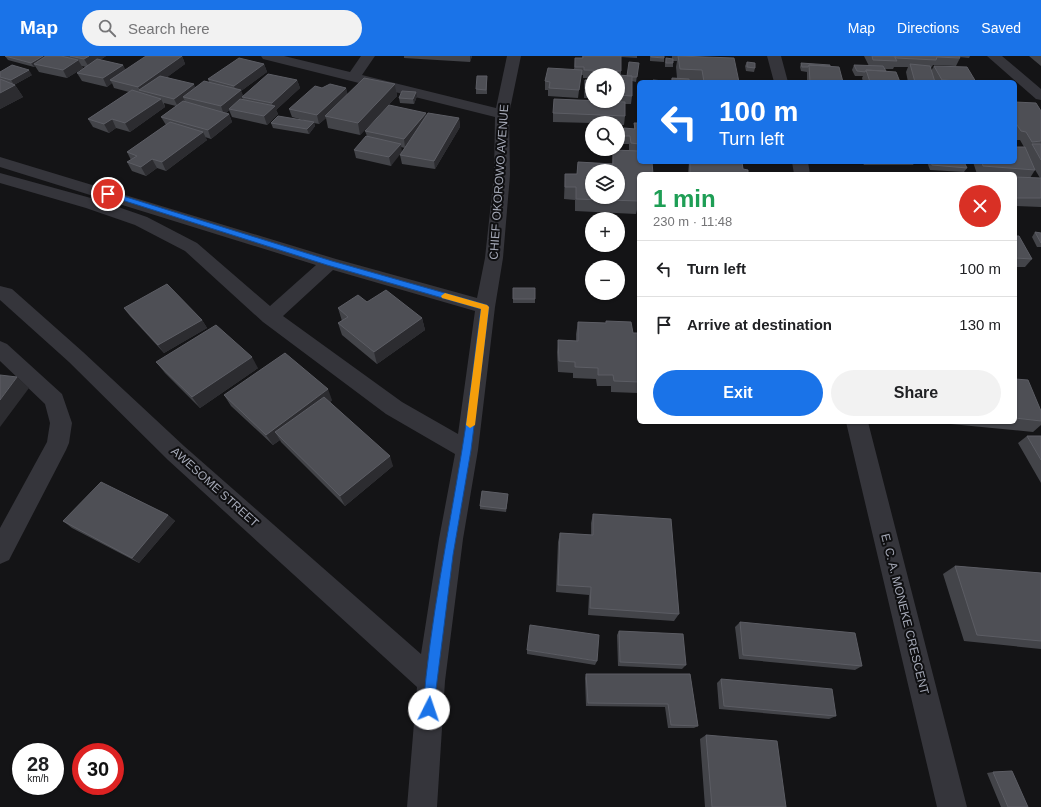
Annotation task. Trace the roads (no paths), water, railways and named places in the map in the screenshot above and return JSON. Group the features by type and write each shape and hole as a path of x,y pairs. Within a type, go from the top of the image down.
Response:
{"street":[{"path":"268,56 502,114"},
{"path":"354,77 368,56"},
{"name":"CHIEF OKOROWO AVENUE","path":"422,807 431,681 450,539 467,450 485,307 494,258 502,175 502,114 514,56"},
{"path":"774,56 780,80"},
{"path":"994,56 1041,96"},
{"path":"0,162 330,263 485,307"},
{"path":"0,178 92,204 141,221 191,247 270,317 394,408 467,450"},
{"path":"270,317 330,263"},
{"name":"AWESOME STREET","path":"0,293 5,294 76,357 176,453 431,681"},
{"path":"0,348 54,400 62,423 58,443 0,552"},
{"name":"E. C. A. MONEKE CRESCENT","path":"857,424 952,807"}]}
